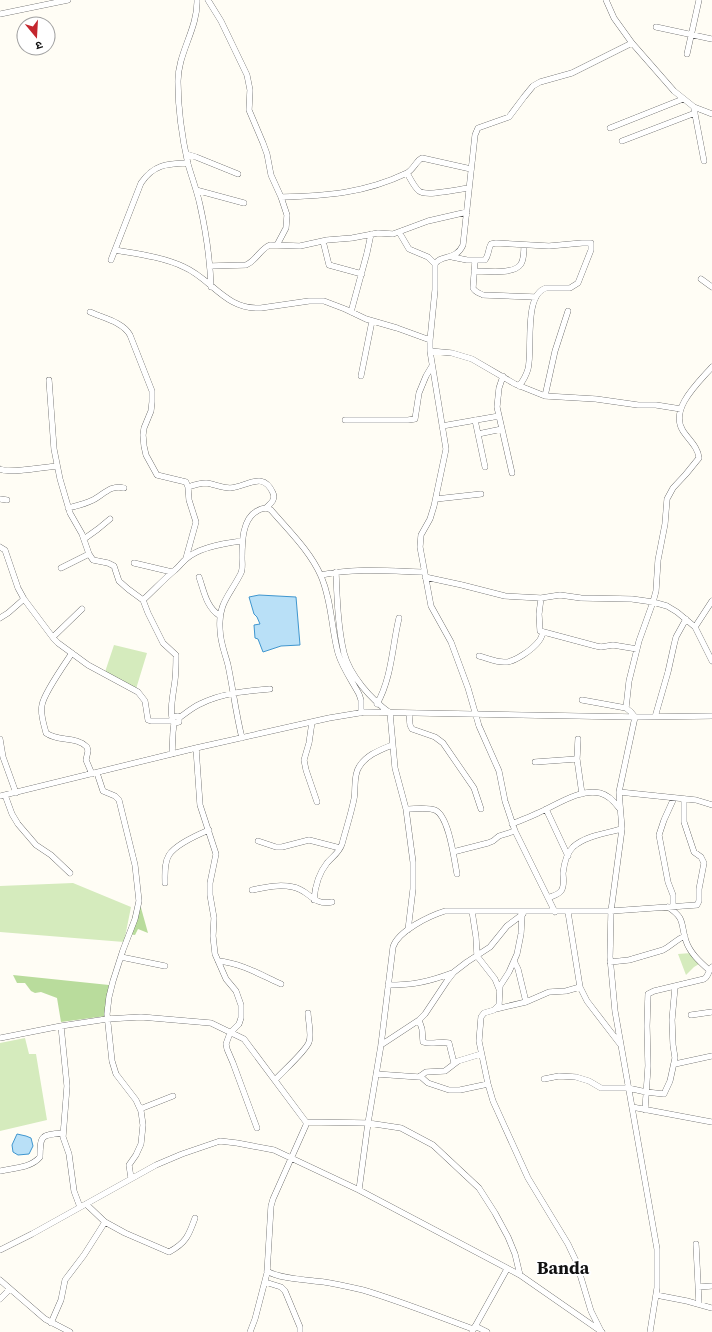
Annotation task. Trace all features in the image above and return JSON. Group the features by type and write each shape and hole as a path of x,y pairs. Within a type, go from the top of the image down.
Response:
{"street":[{"path":"0,14 68,0"},
{"path":"197,0 195,17 183,52 178,74 180,121 186,154 196,190 207,243 211,287"},
{"path":"208,0 221,22 247,75 250,90 249,110 267,154 271,175 287,215 286,228 277,245"},
{"path":"606,0 614,18 632,43 674,91 694,110 712,114"},
{"path":"687,54 699,0"},
{"path":"656,26 712,39"},
{"path":"435,264 461,250 463,245 474,135 478,128 509,117 533,86 540,82 572,73 632,43"},
{"path":"610,128 683,99"},
{"path":"622,141 694,110"},
{"path":"694,110 704,161"},
{"path":"186,154 196,156 238,174"},
{"path":"281,197 318,196 352,192 372,187 407,173 422,158 471,170"},
{"path":"111,260 141,183 146,175 162,166 188,163"},
{"path":"407,173 416,188 422,193 469,188"},
{"path":"196,190 244,203"},
{"path":"210,266 246,265 268,246 300,246 378,233 393,234 428,221 467,212"},
{"path":"399,232 409,249 428,257 435,264 435,290 430,351 446,449 432,513 420,541 431,606 451,642 468,688 479,726 499,771 505,801 512,824 555,912"},
{"path":"351,312 362,274 371,234"},
{"path":"323,241 329,265 362,274"},
{"path":"452,256 475,261 485,260 491,244 553,246 588,242 591,243 592,247 578,283 570,288 542,289 536,297 531,313 531,352 528,370 519,386"},
{"path":"474,271 505,271 517,268 522,259 524,245"},
{"path":"115,250 178,264 193,272 211,287 232,301 244,307 253,309 317,300 330,303 372,320 430,340"},
{"path":"475,261 474,290 478,293 483,295 536,297"},
{"path":"701,279 712,287"},
{"path":"545,396 555,351 568,311"},
{"path":"90,312 122,325 127,329 152,391 151,411 143,434 144,446 146,455 157,475 186,482 188,487 189,500 196,523 186,558"},
{"path":"361,376 372,320"},
{"path":"430,351 452,352 465,356 479,362 519,386 545,396 596,399 681,409"},
{"path":"345,420 415,419 420,393 426,376 432,366"},
{"path":"626,708 629,681 637,649 644,624 654,602 666,499 673,488 699,458 696,449 682,430 678,420 681,409 691,391 712,367"},
{"path":"503,376 498,399 499,416 512,474"},
{"path":"49,380 54,449 57,466 68,508 84,539 89,554 93,560 111,564 116,571 119,581 143,600 163,643 176,655 175,680 172,695 172,711 175,720 172,754"},
{"path":"442,426 499,416"},
{"path":"475,420 485,467"},
{"path":"478,434 502,429"},
{"path":"0,469 22,470 57,466"},
{"path":"188,487 206,483 232,488 254,481 261,481 269,487 274,496 272,503 266,508 259,510 249,518 242,541 242,571 223,603 220,616 222,645 227,661 242,738"},
{"path":"68,508 93,500 110,489 120,487 124,488"},
{"path":"436,497 481,494"},
{"path":"0,499 7,500"},
{"path":"266,508 271,510 306,551 322,575 330,603 338,654 359,694 361,700 361,713"},
{"path":"84,539 110,519"},
{"path":"143,600 186,558 214,546 242,541"},
{"path":"0,547 5,550 18,588 24,599 58,643 88,665 138,692 145,701 148,720 175,720 198,704 220,695 270,689"},
{"path":"61,568 89,554"},
{"path":"134,563 172,572"},
{"path":"322,575 333,572 425,574 505,596 540,598 560,595 589,598 632,599 654,602 667,606 695,627 712,661"},
{"path":"333,572 344,652 350,667 366,692 377,704 390,713"},
{"path":"199,576 212,610 220,616"},
{"path":"540,598 538,614 539,628 543,633 596,646 618,646 637,649"},
{"path":"0,618 24,599"},
{"path":"695,627 712,601"},
{"path":"53,637 82,609"},
{"path":"377,704 385,688 390,671 399,618"},
{"path":"655,717 676,637 686,619"},
{"path":"479,656 496,661 510,662 520,657 539,641 543,633"},
{"path":"72,653 44,697 41,706 46,733 53,737 79,742 86,747 88,751 86,760 103,791 115,796 119,800 137,877 139,900 135,919 121,957 109,997 107,1014 112,1061 116,1074 136,1100 140,1109 143,1125 141,1144 129,1165 131,1178"},
{"path":"582,700 626,708 632,712 635,717 619,792 619,808 622,829 611,911 610,962 613,999 657,1249 657,1288 650,1332"},
{"path":"70,873 51,855 36,845 18,824 2,796 196,748 312,722 361,713 635,717 712,716"},
{"path":"390,713 396,775 406,809 413,862 413,889 408,930"},
{"path":"409,713 410,725 412,729 435,737 443,743 474,788 481,809"},
{"path":"312,722 309,743 304,760 306,770 318,802"},
{"path":"0,739 2,763 16,793"},
{"path":"578,739 577,760 582,794"},
{"path":"314,900 317,881 320,874 326,864 337,854 340,848 351,810 358,768 367,758 392,745"},
{"path":"196,748 200,805 216,854 210,883 210,895 214,918 213,936 215,954 226,979 236,992 240,1005 241,1018 239,1024 230,1032 226,1044 257,1128"},
{"path":"535,762 577,760"},
{"path":"512,824 560,802 582,794 594,792 604,795 612,800 619,808"},
{"path":"619,792 696,800 712,805"},
{"path":"671,907 673,895 668,882 660,835 664,820 674,798"},
{"path":"360,1190 394,942 408,930 438,913 445,911 523,914 694,906 698,904 704,863 701,857 696,854 692,848 684,822 684,799"},
{"path":"406,809 429,809 435,810 439,813 445,822 457,874"},
{"path":"546,809 568,856"},
{"path":"548,898 560,893 562,890 563,873 568,856 570,851 579,842 622,829"},
{"path":"166,883 166,862 171,853 188,840 209,830"},
{"path":"453,852 488,843 499,836 515,831"},
{"path":"258,841 276,847 282,847 309,840 340,848"},
{"path":"252,890 280,885 300,889 314,900 322,903 332,902"},
{"path":"645,1110 648,1066 647,996 649,993 654,991 707,978 711,969 700,962 691,951 680,917 671,907"},
{"path":"472,911 477,956 495,979 499,989 499,1005 494,1010"},
{"path":"568,912 580,987 587,1000 621,1046"},
{"path":"388,985 418,984 438,979 454,972 490,947 507,926 523,914"},
{"path":"499,989 514,961 520,942 523,914"},
{"path":"610,962 629,960 663,950 678,939 685,936"},
{"path":"121,957 165,966"},
{"path":"218,961 231,963 246,968 281,984"},
{"path":"514,961 518,969 526,1002"},
{"path":"381,1045 419,1020 425,1014 454,972"},
{"path":"580,987 566,991 549,992 526,1002 484,1013 481,1017 479,1041 493,1101 528,1178 568,1244 576,1261 591,1311 601,1332"},
{"path":"544,1078 560,1076 576,1077 589,1080 601,1088 628,1088 664,1094 675,1064 672,1020 675,987"},
{"path":"691,1015 712,1012"},
{"path":"275,1080 300,1055 309,1043 308,1013"},
{"path":"0,1038 61,1026 108,1019 141,1017 211,1023 244,1039 306,1122 306,1126 271,1206 267,1271 255,1319 250,1332"},
{"path":"419,1020 422,1029 423,1042 449,1043 454,1063"},
{"path":"61,1026 67,1086 63,1133 69,1154 74,1191 80,1207"},
{"path":"376,1074 415,1077 426,1072 445,1071 454,1063 481,1054"},
{"path":"675,1064 712,1056"},
{"path":"420,1076 428,1083 449,1090 460,1090 488,1084"},
{"path":"140,1109 173,1096"},
{"path":"632,1108 712,1122"},
{"path":"306,1122 368,1123 401,1128 432,1145 479,1188 508,1237 515,1254 520,1274"},
{"path":"0,1171 25,1166 36,1162 40,1157 41,1139 46,1136 63,1133"},
{"path":"0,1250 32,1234 156,1165 220,1141 237,1143 274,1150 360,1190 507,1269 520,1274 601,1332"},
{"path":"86,1204 105,1222 125,1233 169,1252 183,1244 189,1235 195,1218"},
{"path":"51,1323 61,1300 65,1280 105,1222"},
{"path":"696,1244 699,1304"},
{"path":"473,1329 507,1269"},
{"path":"267,1271 271,1274 325,1282 362,1290 473,1329 487,1332"},
{"path":"0,1280 51,1323 70,1332"},
{"path":"265,1282 281,1287 285,1291 300,1328 300,1332"},
{"path":"698,1287 712,1286"},
{"path":"0,1299 10,1289"},
{"path":"656,1295 712,1308"}],"green space":[{"path":"114,645 147,653 136,689 105,672"},
{"path":"73,883 131,907 124,942 0,932 0,886"},
{"path":"138,897 148,933 138,929 135,935 128,934"},
{"path":"691,953 699,964 686,975 678,954"},
{"path":"13,975 109,985 106,1016 61,1022 57,998 41,992 35,993 31,991 25,983 17,983"},
{"path":"25,1038 29,1054 36,1054 47,1120 0,1131 0,1043"}],"water":[{"path":"259,595 296,597 300,645 281,646 263,652 258,639 255,638 254,625 260,624 254,614 249,597"},
{"path":"17,1134 31,1138 33,1146 29,1154 18,1155 13,1152 12,1145"}],"district":[{"name":"Banda","path":"563,1268"}]}
